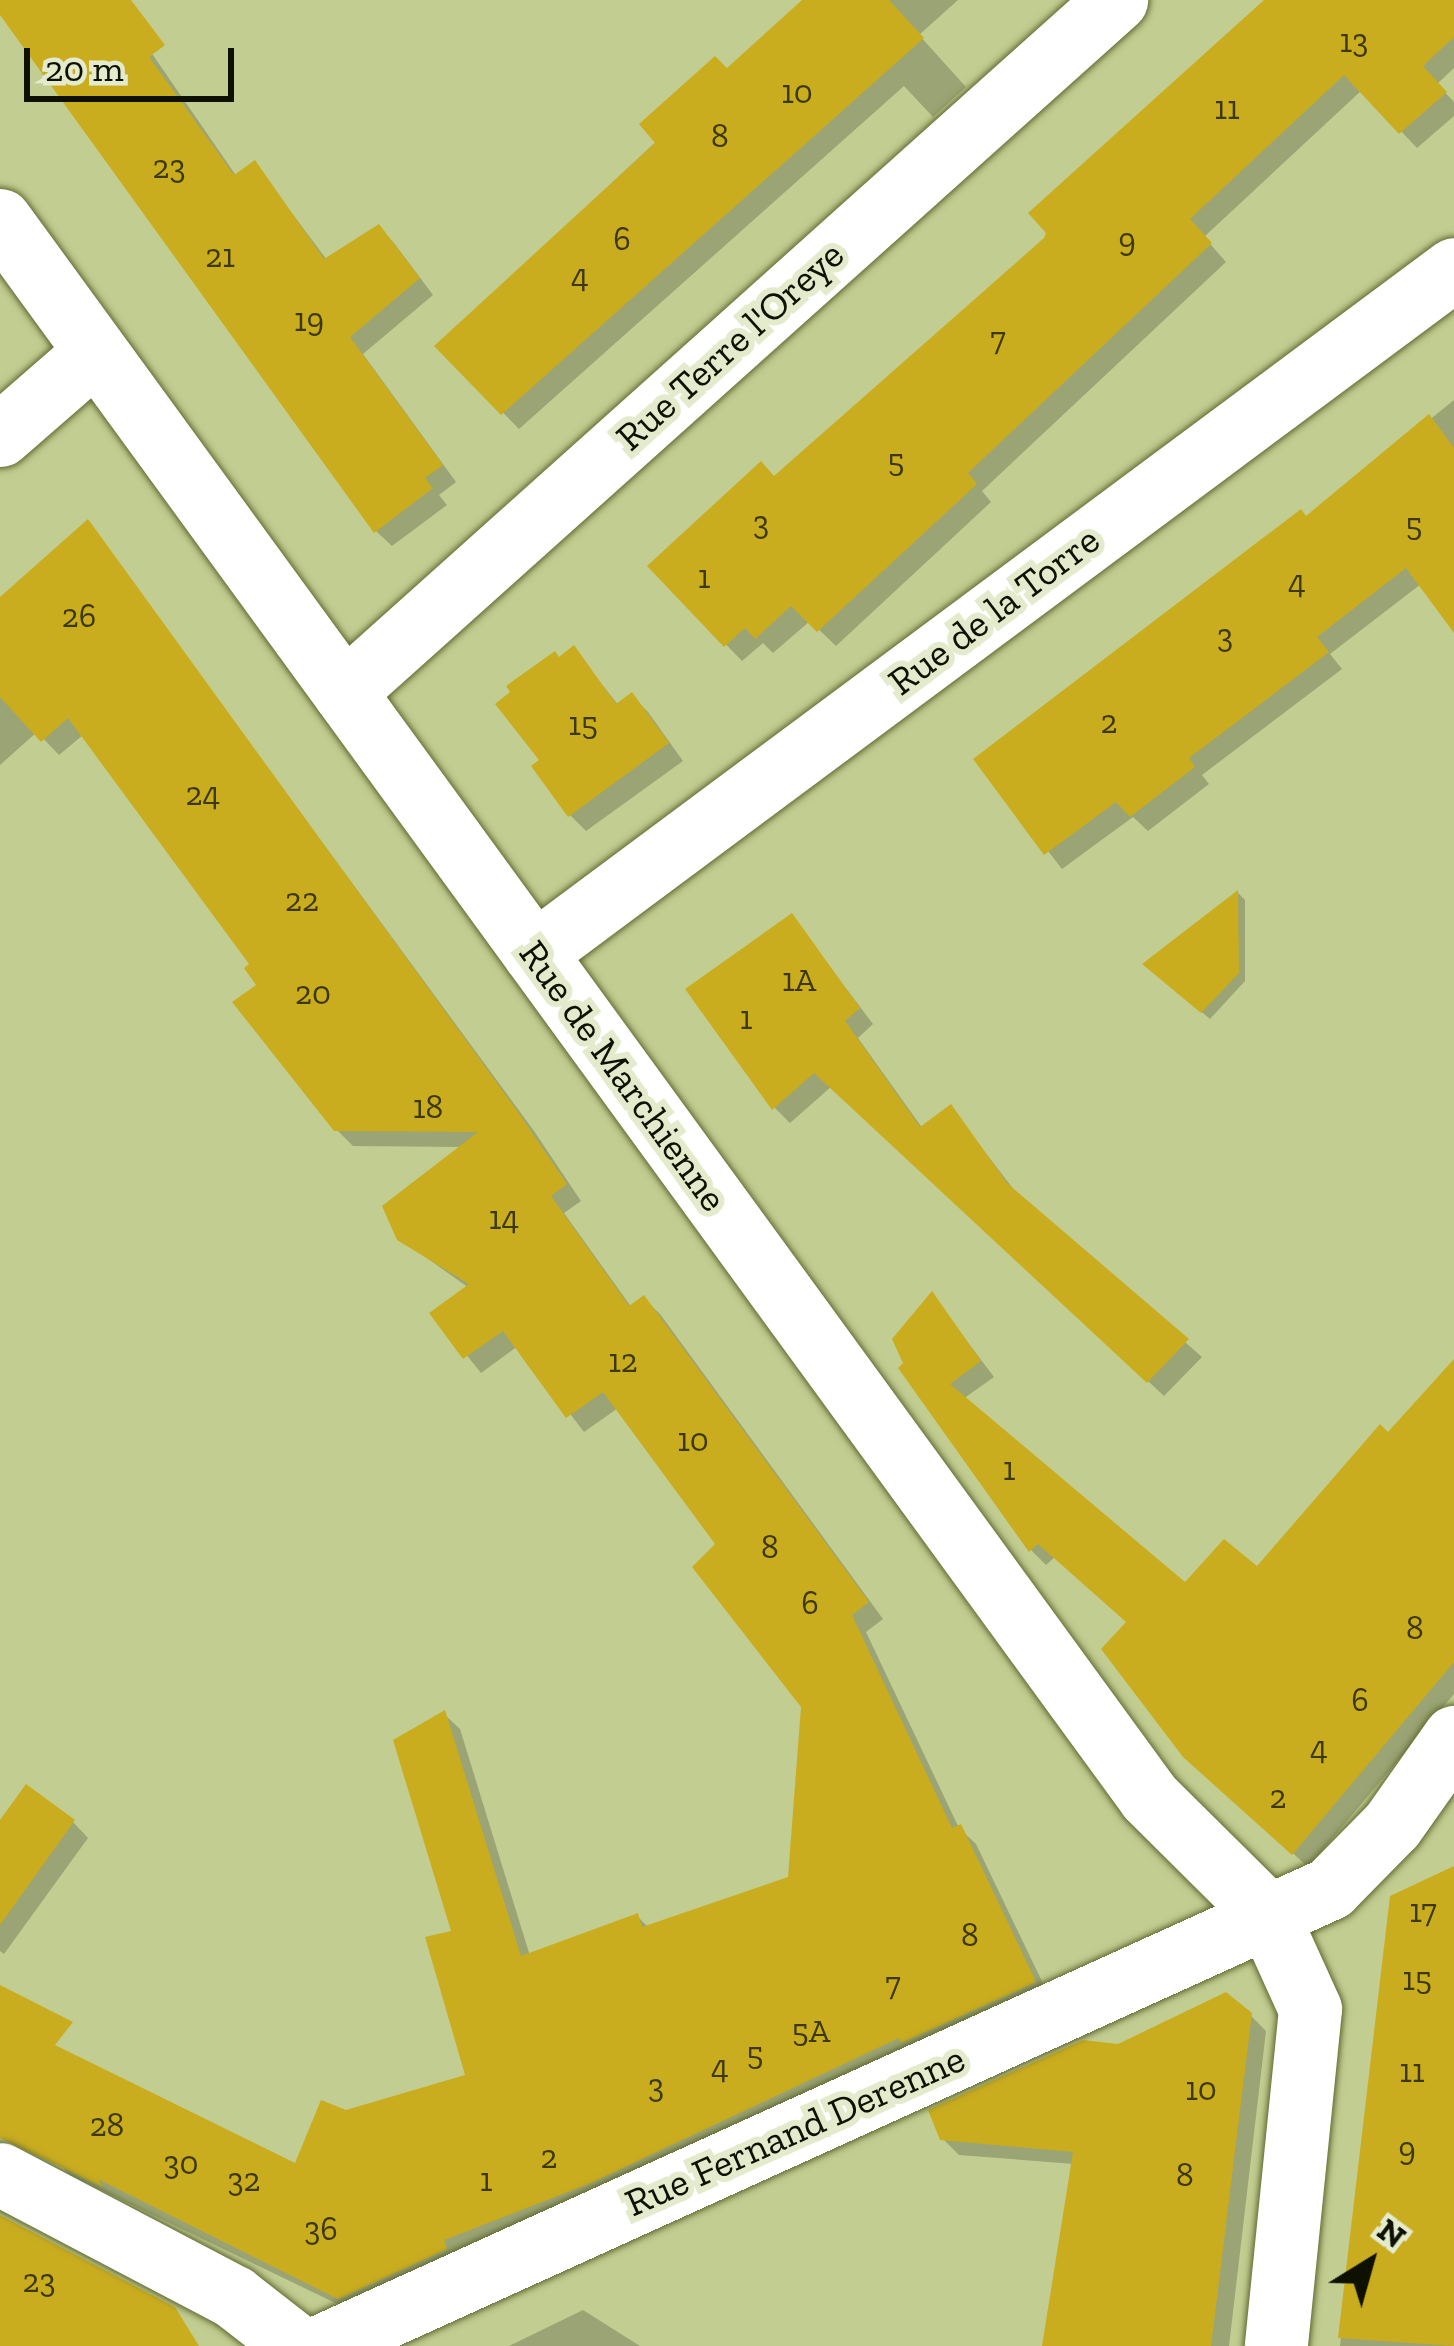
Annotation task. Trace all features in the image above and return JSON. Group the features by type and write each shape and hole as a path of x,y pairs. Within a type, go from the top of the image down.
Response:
{"street":[{"name":"Rue Terre l'Oreye","path":"344,692 1116,0"},
{"name":"Rue de Marchienne","path":"0,220 1149,1797 1267,1914"},
{"name":"Rue de la Torre","path":"534,953 1454,269"},
{"path":"0,435 95,352"},
{"name":"Rue Fernand Derenne","path":"321,2346 1330,1888 1444,1771"},
{"path":"1267,1914 1310,2009 1276,2346"},
{"path":"0,2174 234,2297 297,2346"}],"building":[{"path":"0,0 131,0 165,45 149,57 234,175 255,160 324,259 379,224 420,278 350,337 443,465 425,478 433,488 374,533 0,15"},
{"path":"802,0 889,0 924,38 501,415 434,346 655,143 639,124 715,56 727,68"},
{"path":"1264,0 1454,0 1454,37 1423,66 1447,92 1399,134 1344,75 1190,219 1212,243 968,473 977,484 817,632 791,606 755,639 745,628 724,647 647,566 761,461 774,476 1044,238 1046,233 1028,213"},
{"path":"1429,414 1454,448 1454,633 1406,568 1317,637 1329,652 1189,758 1195,767 1130,817 1116,802 1044,855 973,759 1301,509 1306,516"},
{"path":"88,519 518,1112 567,1184 551,1196 629,1306 644,1295 869,1602 852,1615 952,1828 961,1824 1036,1982 901,2043 899,2038 591,2183 444,2240 447,2249 338,2299 98,2179 103,2187 0,2138 0,1985 73,2022 55,2045 295,2163 321,2100 346,2110 465,2075 425,1937 451,1931 393,1740 445,1710 521,1956 638,1913 642,1927 788,1877 801,1707 692,1567 715,1544 603,1392 566,1418 503,1331 463,1359 429,1313 469,1284 397,1240 382,1206 478,1132 334,1131 232,1002 256,985 244,968 249,964 68,718 41,742 0,697 0,597"},
{"path":"574,645 616,704 632,692 669,743 568,817 531,766 539,760 495,704 510,692 506,686 555,651 559,657"},
{"path":"1238,890 1239,973 1201,1013 1142,964"},
{"path":"792,913 860,1008 845,1021 920,1127 951,1104 1007,1183 1189,1339 1147,1383 814,1073 772,1110 685,989"},
{"path":"932,1291 981,1361 950,1384 1185,1582 1224,1539 1257,1566 1380,1424 1388,1432 1454,1359 1454,1662 1292,1855 1183,1757 1101,1649 1126,1622 1038,1544 1029,1552 898,1368 903,1363 892,1339"},
{"path":"26,1784 75,1820 0,1925 0,1820"},
{"path":"1454,1866 1454,2346 1338,2338 1390,1896"},
{"path":"1226,1992 1252,2013 1211,2346 1042,2346 1073,2152 940,2140 928,2110 1083,2040 1118,2044"},
{"path":"0,2215 175,2307 199,2346 0,2346"}]}
